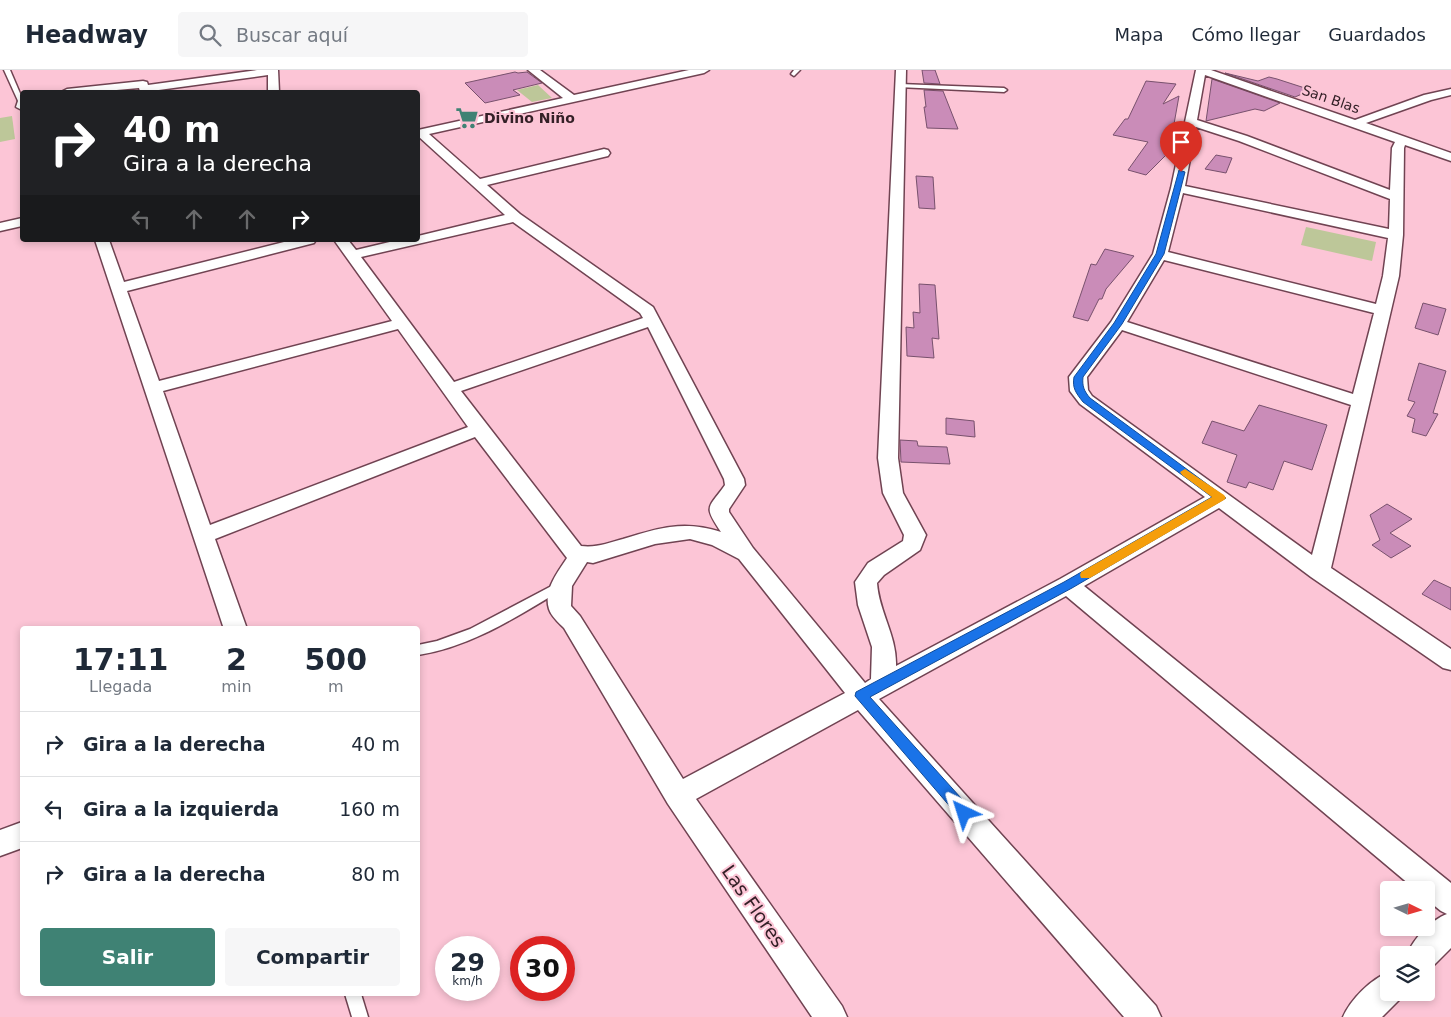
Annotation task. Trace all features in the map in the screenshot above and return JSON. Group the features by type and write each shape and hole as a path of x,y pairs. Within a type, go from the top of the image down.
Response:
{"street":[{"path":"140,70 144,89"},
{"path":"119,90 144,89 273,70 274,90"},
{"path":"533,70 572,100"},
{"path":"420,133 704,70"},
{"path":"872,690 885,663 883,643 866,592 866,582 876,570 912,545 915,535 893,493 888,458 901,70"},
{"path":"1201,70 1178,188 1160,254 1118,324 1078,377 1079,390 1086,400 1318,571 1451,660"},
{"name":"San Blas","path":"1201,70 1451,157"},
{"path":"1356,123 1428,97 1451,92"},
{"path":"1191,122 1242,138 1395,196"},
{"path":"420,134 515,217 647,310 734,479 735,485 719,508 719,513 746,554 872,690 1145,1017"},
{"path":"1318,571 1391,276 1396,235 1395,196 1398,148 1402,139"},
{"path":"476,184 604,152"},
{"path":"1178,188 1396,235"},
{"path":"420,239 515,217"},
{"path":"0,227 20,222"},
{"path":"103,242 235,626"},
{"path":"118,288 301,242"},
{"path":"342,242 479,429 574,552 592,555 688,532 710,536 729,543 746,554"},
{"path":"352,255 408,242"},
{"path":"1160,254 1382,310"},
{"path":"450,389 652,320"},
{"path":"153,388 401,322"},
{"path":"1118,324 1361,402"},
{"path":"204,535 479,429"},
{"path":"678,795 1068,585 1220,498"},
{"path":"561,585 581,554"},
{"name":"Las Flores","path":"561,585 560,608 572,622 678,795 831,1017"},
{"path":"1068,585 1451,901"},
{"path":"0,842 20,836"},
{"path":"1431,946 1451,927"},
{"path":"1359,1017 1380,997"}],"lane":[{"path":"7,70 20,99"},
{"path":"900,86 1004,90"},
{"path":"420,650 436,647 489,626 561,585"},
{"path":"354,996 360,1017"}],"green space":[{"path":"538,85 552,98 532,102 517,90"},
{"path":"12,116 15,139 0,142 0,118"},
{"path":"1306,227 1376,242 1372,261 1301,245"}],"building":[{"path":"922,70 935,70 940,84 924,83"},
{"path":"515,72 527,72 542,83 513,90 520,95 485,103 465,83"},
{"path":"1225,73 1258,81 1269,77 1311,90 1295,97"},
{"path":"1212,79 1280,103 1264,111 1255,109 1206,121"},
{"path":"1146,81 1176,84 1163,104 1179,96 1174,124 1181,123 1167,148 1172,149 1146,175 1128,170 1148,142 1113,135 1125,119 1128,119"},
{"path":"924,90 943,91 958,129 927,128"},
{"path":"1216,155 1232,158 1226,173 1205,169"},
{"path":"916,176 933,177 935,209 919,208"},
{"path":"1105,249 1134,256 1106,289 1088,321 1073,317 1091,264 1096,265"},
{"path":"919,284 935,285 939,339 932,338 934,358 907,356 906,327 914,328 913,312 920,313"},
{"path":"1423,303 1446,309 1438,335 1415,328"},
{"path":"1419,363 1446,371 1433,413 1438,414 1426,436 1412,432 1415,419 1407,416 1415,402 1408,400"},
{"path":"1259,405 1327,425 1312,470 1284,461 1273,490 1249,482 1246,488 1227,482 1237,455 1202,443 1212,421 1244,431"},
{"path":"946,418 974,421 975,437 946,434"},
{"path":"900,440 917,441 918,446 947,447 950,464 901,462"},
{"path":"1387,504 1412,519 1390,533 1411,546 1391,558 1372,545 1380,540 1370,515"},
{"path":"1434,580 1451,588 1451,610 1422,594"}],"slow traffic":[{"path":"1085,575 1220,498 1185,472"}],"place":[{"name":"Divino Niño","path":"467,118"}],"route":[{"path":"964,813 861,696 1068,585 1220,498 1086,400 1079,390 1078,382 1078,377 1118,324 1160,254 1181,172"}]}
